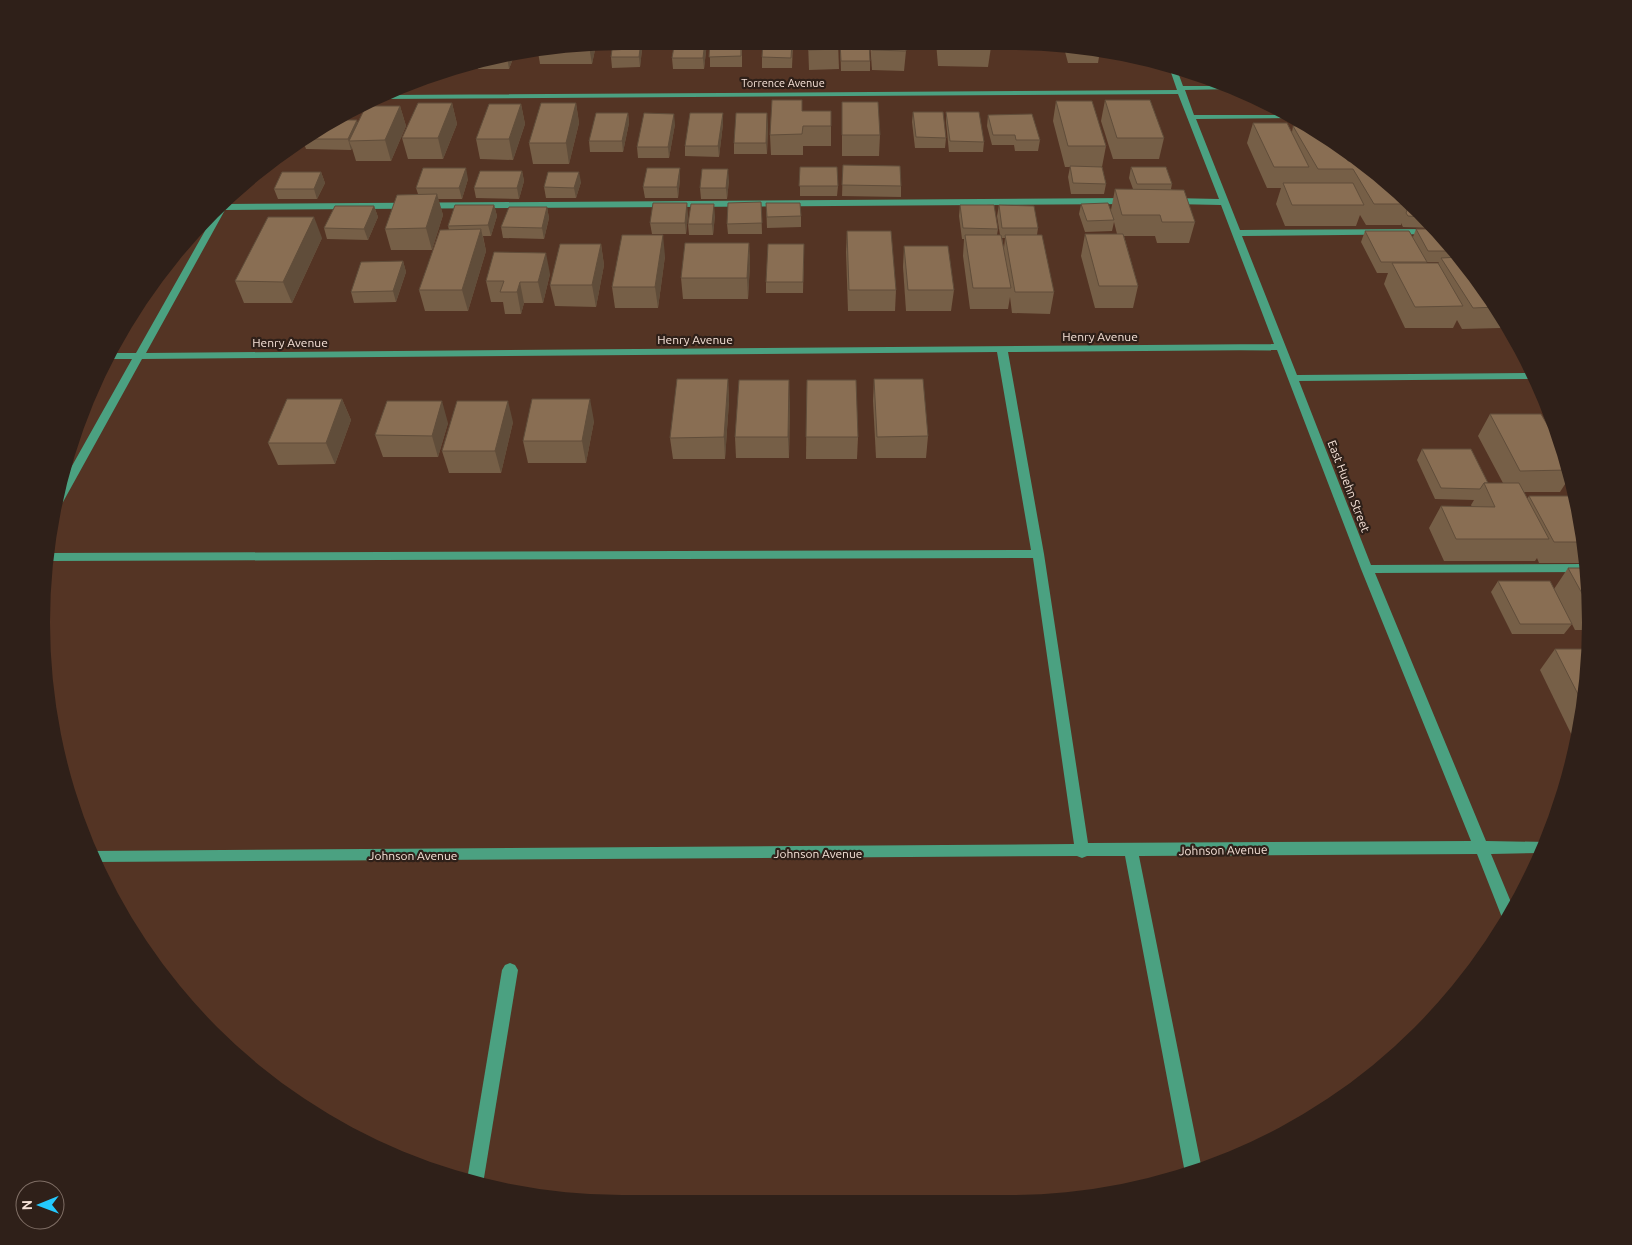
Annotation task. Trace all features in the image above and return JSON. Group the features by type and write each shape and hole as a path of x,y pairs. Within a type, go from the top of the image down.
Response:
{"street":[{"name":"East Huehn Street","path":"1175,75 1367,569 1506,907"},
{"name":"Torrence Avenue","path":"396,97 1216,89"},
{"path":"1191,117 1278,117"},
{"path":"234,203 1140,201"},
{"path":"1159,201 1224,202"},
{"path":"68,483 215,222"},
{"path":"1237,233 1428,232"},
{"name":"Henry Avenue","path":"116,356 1281,347"},
{"path":"1002,349 1038,554 1082,852"},
{"path":"1292,378 1526,376"},
{"path":"54,558 1038,554"},
{"path":"1367,569 1579,568"},
{"name":"Johnson Avenue","path":"100,856 1082,852 1536,847"},
{"path":"1131,851 1192,1165"},
{"path":"476,1176 510,970"}],"building":[{"path":"612,50 640,50 639,57 611,57"},
{"path":"673,50 704,50 703,58 672,58"},
{"path":"709,50 741,50 741,56 709,57"},
{"path":"762,50 792,50 791,58 762,57"},
{"path":"840,50 869,50 870,61 841,61"},
{"path":"872,50 906,50 906,51"},
{"path":"772,100 802,100 802,111 831,111 831,126 803,126 802,134 770,135"},
{"path":"1105,100 1150,100 1164,138 1117,138"},
{"path":"1056,101 1092,101 1106,146 1068,146"},
{"path":"842,102 878,102 880,135 842,135"},
{"path":"418,103 452,103 438,138 402,138"},
{"path":"541,103 576,103 566,143 529,143"},
{"path":"489,104 521,104 509,139 476,139"},
{"path":"376,106 400,106 385,140 349,141 363,112"},
{"path":"913,112 943,112 946,138 916,137"},
{"path":"946,112 979,112 984,142 950,141"},
{"path":"596,113 628,113 622,141 589,141"},
{"path":"644,113 674,114 668,147 637,147"},
{"path":"690,113 723,113 718,146 685,146"},
{"path":"736,113 767,113 766,143 734,143"},
{"path":"1032,114 1040,140 1016,140 1015,135 993,135 988,115"},
{"path":"349,120 357,120 348,139 316,139"},
{"path":"1253,123 1287,123 1309,167 1274,167"},
{"path":"1293,126 1328,146 1358,168 1399,204 1374,204 1353,169 1318,169"},
{"path":"843,165 900,166 901,186 842,185"},
{"path":"1070,166 1102,167 1106,184 1073,183"},
{"path":"800,167 837,167 838,186 799,186"},
{"path":"1131,167 1166,167 1172,184 1137,184"},
{"path":"423,168 466,168 459,188 416,188"},
{"path":"647,168 680,168 677,187 643,187"},
{"path":"702,169 728,169 726,188 700,188"},
{"path":"480,171 522,171 517,188 474,188"},
{"path":"282,172 321,172 314,189 274,189"},
{"path":"548,172 579,172 574,188 544,187"},
{"path":"1283,183 1353,183 1364,205 1292,205"},
{"path":"1115,189 1184,190 1195,222 1162,222 1160,215 1122,215"},
{"path":"437,194 426,228 385,229 397,195"},
{"path":"761,202 762,223 727,224 728,203"},
{"path":"653,203 687,203 685,223 650,223"},
{"path":"766,203 800,203 801,216 767,217"},
{"path":"1108,203 1114,220 1087,221 1081,204"},
{"path":"691,204 714,204 712,224 688,224"},
{"path":"455,205 494,205 488,225 448,226"},
{"path":"960,205 994,205 998,229 963,228"},
{"path":"999,205 1034,206 1038,228 1002,228"},
{"path":"335,206 374,206 364,229 324,228"},
{"path":"509,207 547,207 542,228 501,227"},
{"path":"268,217 314,217 283,282 235,281"},
{"path":"481,229 462,290 419,290 440,230"},
{"path":"1416,229 1425,229 1445,251 1428,251"},
{"path":"847,231 891,231 896,290 849,290"},
{"path":"1365,231 1409,231 1427,262 1381,262"},
{"path":"1085,234 1123,234 1138,286 1099,286"},
{"path":"622,235 663,235 655,287 612,287"},
{"path":"965,235 1001,235 1011,288 973,288"},
{"path":"1005,235 1042,235 1054,292 1015,292"},
{"path":"685,243 749,243 747,278 681,278"},
{"path":"560,244 601,244 592,285 550,285"},
{"path":"768,244 804,244 803,282 766,282"},
{"path":"904,246 948,246 954,290 908,290"},
{"path":"494,252 546,253 538,282 520,282 517,292 500,292 504,281 486,281"},
{"path":"1441,258 1450,258 1488,307 1473,308"},
{"path":"403,261 393,291 351,292 361,262"},
{"path":"1392,263 1438,263 1463,306 1415,307"},
{"path":"677,379 728,379 724,437 670,438"},
{"path":"874,379 923,379 928,436 877,437"},
{"path":"739,380 789,380 788,437 735,437"},
{"path":"807,380 856,380 858,437 806,437"},
{"path":"287,399 342,399 326,443 268,443"},
{"path":"532,399 590,399 582,441 523,441"},
{"path":"387,401 442,401 432,436 375,435"},
{"path":"457,401 508,401 495,451 442,451"},
{"path":"1490,414 1541,414 1545,422 1561,470 1520,471"},
{"path":"1422,449 1471,449 1488,483 1484,483 1480,489 1441,488"},
{"path":"1484,483 1519,483 1549,539 1456,539 1441,506 1495,507"},
{"path":"1529,496 1567,496 1576,542 1554,542"},
{"path":"1568,568 1579,568 1581,592"},
{"path":"1498,581 1550,581 1572,624 1520,624"},
{"path":"1555,649 1581,649 1577,693"}]}
